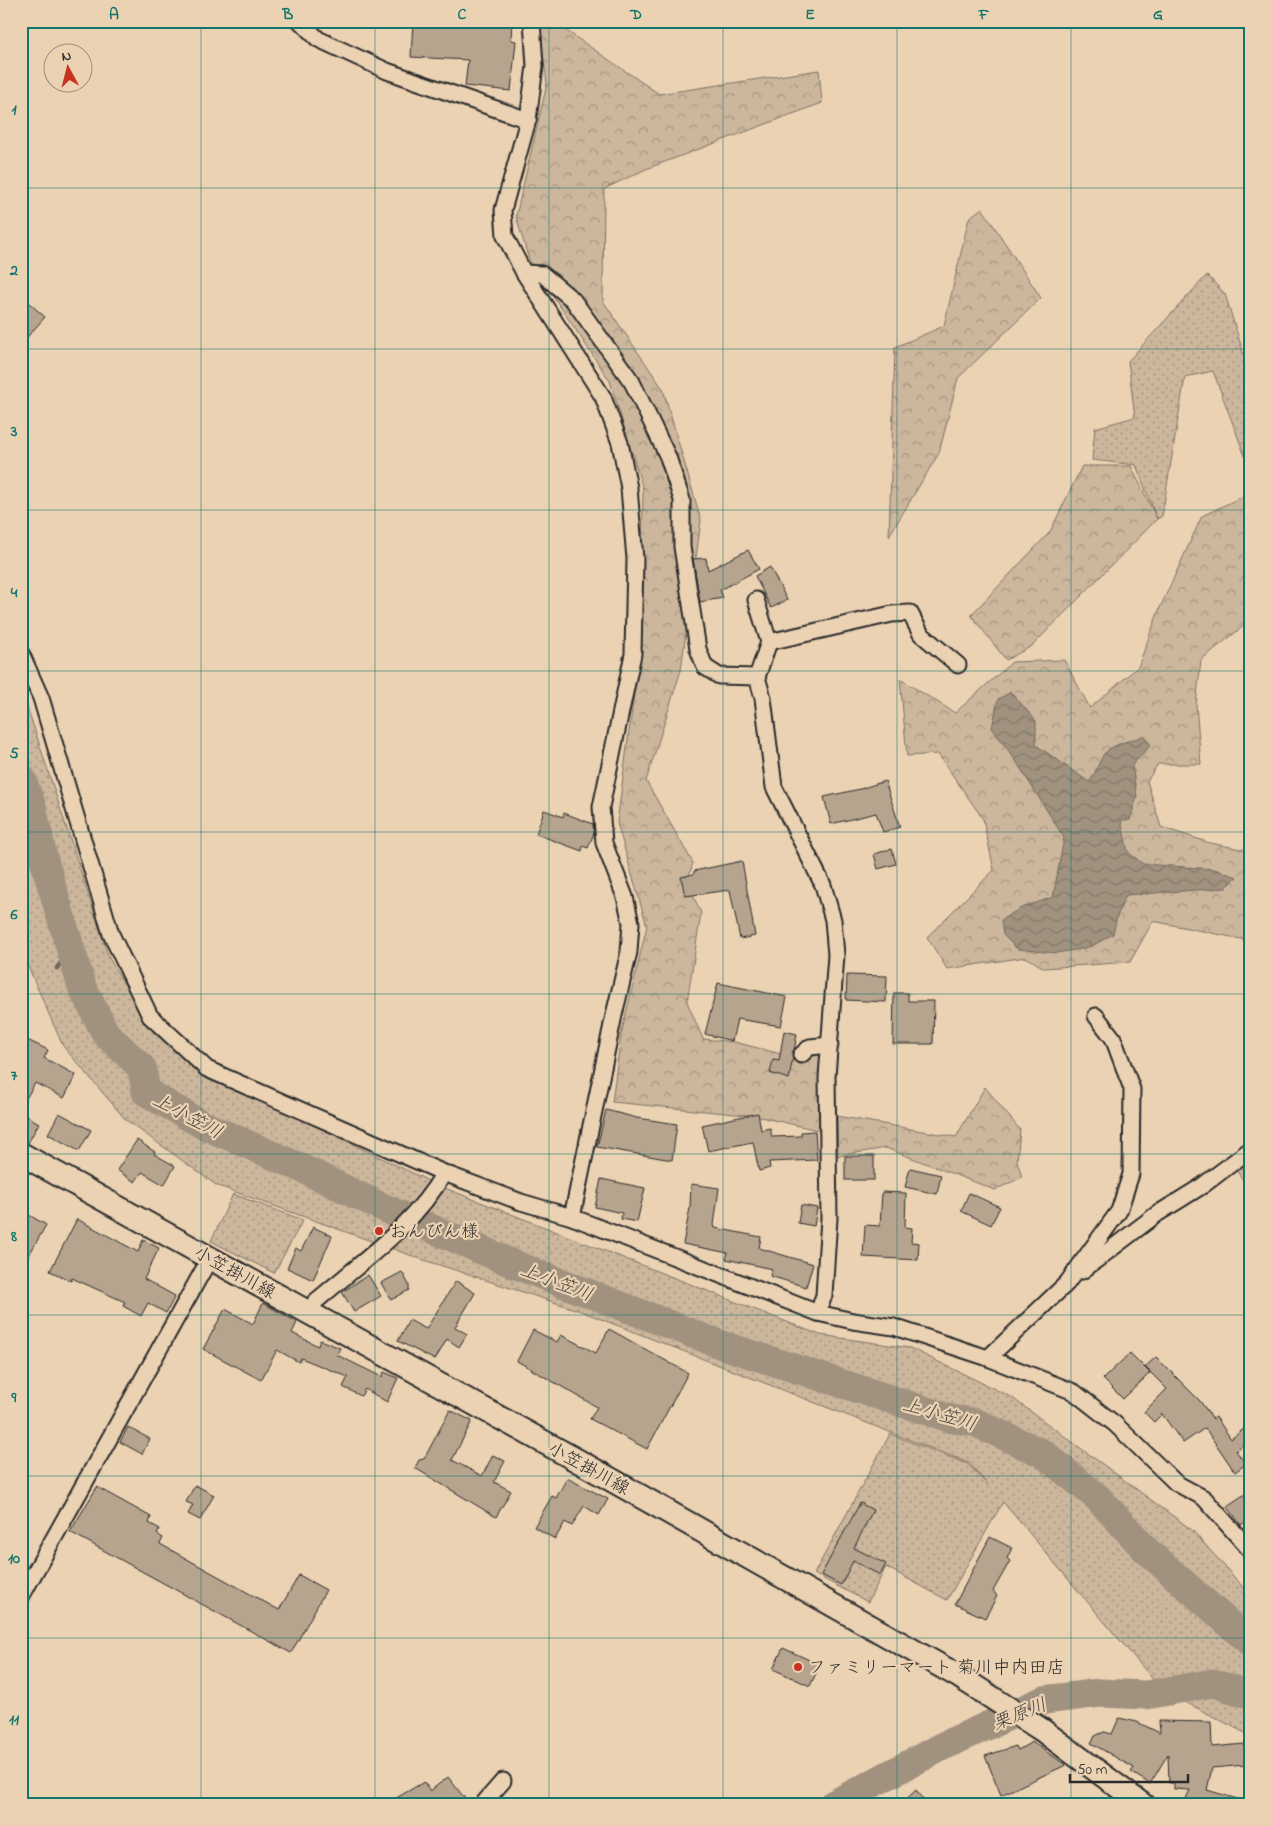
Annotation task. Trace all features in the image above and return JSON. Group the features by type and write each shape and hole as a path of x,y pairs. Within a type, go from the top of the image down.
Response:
{"main road":[{"name":"小笠掛川線","path":"21,1154 805,1588 998,1701 1042,1730 1142,1805"}],"street":[{"path":"300,21 318,40 387,71 528,120"},
{"path":"532,21 534,66 528,120 503,210 505,236 524,273 603,397 620,443 635,559 633,654 601,806 604,843 625,897 631,923 629,952 572,1217"},
{"path":"524,273 542,274 573,300 632,382 668,457 682,500 682,547 698,649 706,667 719,676 757,677"},
{"path":"756,600 769,642 757,677 763,698 774,787 823,885 833,920 836,954 827,1078 829,1218 824,1295 818,1313"},
{"path":"769,642 892,614 910,613 921,634 958,665"},
{"path":"21,653 41,698 111,934 150,1016 206,1069 444,1173 521,1202 572,1217 818,1313 853,1322 894,1327 988,1358 1074,1392 1115,1424 1176,1483 1204,1498 1251,1551"},
{"path":"1067,1282 1119,1211 1131,1174 1132,1089 1113,1038 1096,1016"},
{"path":"801,1055 810,1047 830,1045"},
{"path":"988,1358 1067,1282 1157,1214 1202,1186 1251,1149"},
{"path":"309,1314 315,1302 396,1233 434,1192 444,1173"},
{"path":"21,1598 210,1258"},
{"path":"482,1805 503,1781"}],"green space":[{"path":"539,21 552,21 659,94 819,70 822,103 646,169 604,189 603,301 663,389 701,520 681,670 646,781 693,863 687,882 701,913 687,1002 703,1039 734,1042 793,1057 826,1042 822,1131 756,1116 612,1102 621,1035 647,926 617,823 641,641 643,489 610,381 529,260 516,216 547,84"},
{"path":"982,208 1041,298 958,378 939,453 889,536 895,347 944,326 969,218"},
{"path":"1207,275 1225,294 1251,378 1251,472 1213,371 1185,377 1162,516 1157,519 1136,465 1092,460 1095,428 1135,417 1128,361"},
{"path":"1082,466 1131,466 1157,519 1032,646 1006,660 971,615 1050,532"},
{"path":"1248,494 1251,495 1251,620 1201,660 1196,705 1201,764 1158,764 1147,781 1161,827 1210,843 1251,851 1251,941 1153,921 1130,962 1044,968 1026,957 947,969 927,937 994,870 983,819 938,754 907,756 900,679 955,713 1012,662 1064,660 1090,708 1138,667 1159,610 1202,516"},
{"path":"21,688 109,958 146,1021 202,1071 437,1185 820,1335 910,1348 1011,1397 1192,1530 1251,1596 1251,1736 1162,1690 1003,1502 947,1600 886,1567 868,1602 814,1574 890,1434 968,1464 988,1485 969,1463 578,1310 421,1259 216,1185 126,1120 63,1046 30,971 21,941"},
{"path":"985,1087 1020,1130 1017,1161 1022,1177 995,1190 886,1148 838,1156 837,1116 956,1137"},
{"path":"1251,1146 1251,1191 1231,1163"},
{"path":"233,1194 303,1220 274,1273 211,1241"}],"water":[{"path":"1011,692 1036,721 1036,745 1089,782 1107,751 1117,745 1144,736 1151,745 1132,765 1137,797 1130,820 1121,820 1128,852 1143,864 1214,869 1237,877 1226,888 1126,895 1117,916 1113,934 1092,946 1056,953 1017,949 1003,935 1001,920 1019,909 1053,897 1064,838 1016,761 992,728 998,699"}],"building":[{"path":"413,21 512,22 511,40 516,41 511,91 465,86 468,60 411,57"},
{"path":"29,303 45,317 21,344 21,312"},
{"path":"748,550 759,569 720,590 723,598 700,602 693,559 706,558 708,570"},
{"path":"770,567 787,600 771,608 755,576"},
{"path":"885,781 900,827 883,832 876,813 831,824 824,797"},
{"path":"544,810 563,817 564,813 593,824 594,833 588,848 583,846 582,851 536,834"},
{"path":"892,849 896,864 878,869 874,854"},
{"path":"742,861 755,936 740,939 730,890 685,896 681,877 694,874 694,871"},
{"path":"847,975 887,976 886,1002 846,1000"},
{"path":"718,983 787,997 781,1026 737,1019 732,1041 705,1034"},
{"path":"894,993 908,993 908,1001 934,1001 933,1044 893,1044"},
{"path":"784,1031 797,1034 789,1079 770,1073 773,1060 779,1061"},
{"path":"21,1037 48,1050 44,1058 76,1075 64,1098 35,1083 21,1107"},
{"path":"606,1110 637,1118 677,1124 672,1160 597,1147"},
{"path":"21,1113 39,1123 28,1143 21,1141"},
{"path":"59,1113 91,1130 79,1151 48,1134"},
{"path":"758,1113 761,1130 770,1128 772,1137 801,1136 801,1132 815,1131 817,1160 769,1162 770,1168 759,1171 753,1142 708,1151 702,1125"},
{"path":"137,1140 155,1152 154,1154 175,1166 164,1185 142,1172 135,1182 117,1170"},
{"path":"845,1156 874,1156 874,1180 845,1180"},
{"path":"910,1168 941,1175 937,1194 905,1187"},
{"path":"601,1179 645,1188 637,1222 621,1219 622,1213 595,1207"},
{"path":"691,1184 719,1188 715,1228 761,1237 759,1248 813,1264 806,1287 770,1276 772,1269 726,1259 728,1253 683,1244 690,1208"},
{"path":"882,1192 906,1193 905,1227 912,1228 911,1242 919,1243 918,1260 863,1257 865,1225 880,1226"},
{"path":"969,1193 1000,1207 991,1225 961,1211"},
{"path":"801,1205 817,1208 814,1226 798,1223"},
{"path":"29,1215 46,1225 21,1269 21,1230"},
{"path":"77,1219 138,1252 143,1240 159,1248 144,1279 175,1296 166,1313 148,1303 141,1316 123,1306 125,1302 72,1278 71,1281 50,1271"},
{"path":"313,1227 332,1236 313,1280 287,1268 296,1248 301,1251"},
{"path":"402,1272 409,1285 409,1290 391,1300 381,1283"},
{"path":"368,1275 381,1296 354,1312 342,1292"},
{"path":"456,1281 475,1293 455,1327 467,1334 459,1347 447,1339 435,1360 398,1341 409,1320 426,1329"},
{"path":"263,1303 297,1322 292,1333 318,1346 320,1340 340,1348 337,1355 382,1377 384,1372 398,1378 387,1402 365,1389 361,1396 343,1387 348,1377 301,1358 299,1362 277,1350 261,1380 203,1349 225,1309 253,1324"},
{"path":"609,1329 688,1373 647,1449 590,1419 597,1407 517,1361 533,1330 557,1342 561,1335 596,1353"},
{"path":"1130,1353 1150,1373 1123,1399 1103,1379"},
{"path":"1156,1357 1200,1401 1213,1419 1216,1417 1231,1439 1251,1423 1251,1437 1236,1451 1246,1464 1235,1472 1205,1428 1183,1443 1162,1414 1154,1422 1144,1412 1167,1389 1145,1367"},
{"path":"450,1410 472,1421 452,1460 482,1476 493,1455 505,1461 494,1482 511,1491 496,1517 415,1468 419,1460 424,1459"},
{"path":"128,1427 150,1439 142,1454 120,1442"},
{"path":"567,1478 608,1499 599,1515 584,1506 572,1526 565,1522 555,1539 534,1527 552,1496 556,1498"},
{"path":"195,1485 214,1495 200,1520 188,1514 193,1505 186,1502"},
{"path":"97,1487 151,1517 149,1523 160,1529 157,1534 163,1538 160,1544 279,1610 299,1575 326,1590 291,1653 70,1532"},
{"path":"1251,1490 1251,1518 1241,1525 1227,1506"},
{"path":"860,1503 873,1510 854,1548 886,1564 880,1575 853,1561 841,1585 821,1575"},
{"path":"990,1537 1012,1548 1007,1558 1010,1561 993,1591 997,1596 985,1618 955,1604"},
{"path":"783,1648 820,1665 810,1686 773,1669"},
{"path":"1119,1718 1137,1722 1160,1733 1159,1721 1211,1722 1212,1747 1244,1744 1246,1765 1212,1768 1207,1790 1244,1801 1243,1805 1183,1805 1190,1790 1174,1789 1174,1783 1169,1783 1168,1754 1150,1784 1131,1772 1134,1768 1091,1743 1095,1736 1104,1732 1112,1734"},
{"path":"1032,1742 1066,1765 1001,1795 985,1756 1016,1746 1018,1750"},
{"path":"448,1777 470,1805 449,1805 444,1798 436,1802 438,1805 384,1805 424,1782 430,1791"},
{"path":"916,1790 929,1805 900,1805"}],"waterway":[{"name":"上小笠川","path":"21,777 32,806 43,857 82,987 106,1034 142,1068 146,1092 203,1125 295,1165 382,1207 516,1265 722,1345 952,1419 974,1422 1044,1454 1098,1498 1146,1550 1251,1643"},
{"path":"57,968 72,949"},
{"name":"栗原川","path":"832,1805 943,1746 1044,1700 1100,1693 1146,1695 1213,1683 1251,1695"}],"place":[{"name":"おんびん様","path":"379,1231"},
{"name":"ファミリーマート 菊川中内田店","path":"798,1667"}]}
